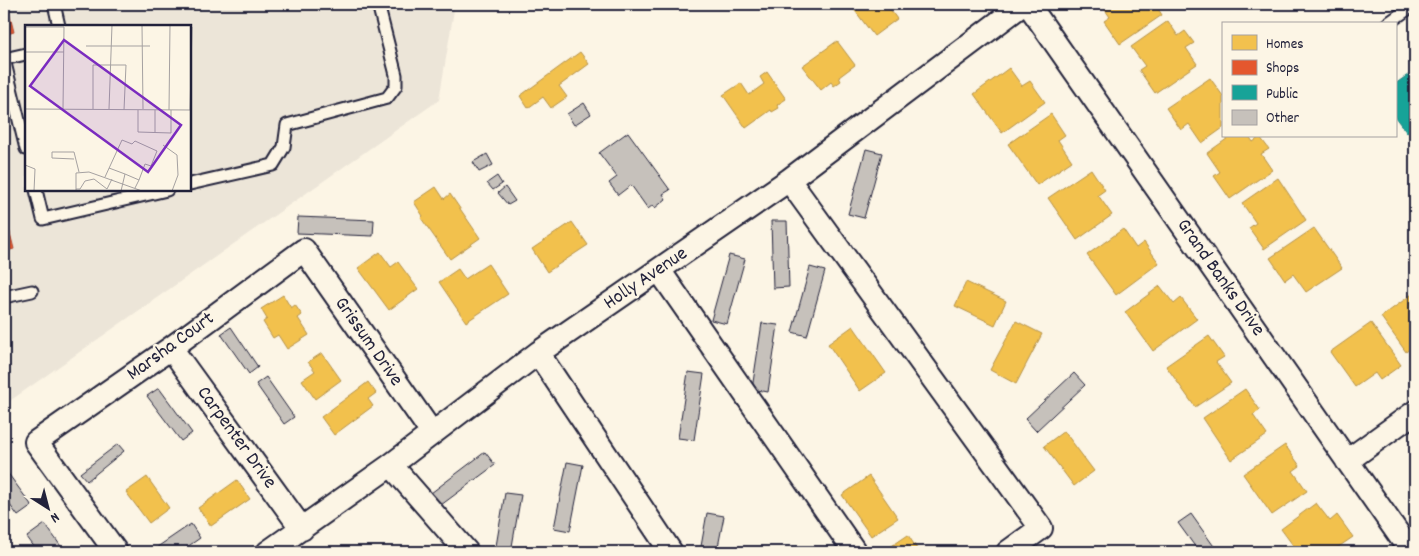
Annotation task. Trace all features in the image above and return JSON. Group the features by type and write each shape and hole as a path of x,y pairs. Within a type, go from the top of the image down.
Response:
{"street":[{"name":"Holly Avenue","path":"268,552 391,465 538,353 789,180 1023,4"},
{"name":"Grand Banks Drive","path":"1028,4 1411,552"},
{"path":"789,180 1041,528 1008,552"},
{"name":"Marsha Court","path":"116,552 36,442 171,348 304,250"},
{"name":"Grissum Drive","path":"304,250 432,433"},
{"path":"659,270 855,552"},
{"name":"Carpenter Drive","path":"171,348 302,528"},
{"path":"538,353 671,552"},
{"path":"1347,461 1415,412"},
{"path":"391,465 467,552"}],"lane":[{"path":"54,4 59,25"},
{"path":"191,184 273,165 284,147 287,125 387,98 396,86 396,75 378,4"},
{"path":"1390,22 1415,4"},
{"path":"25,54 4,59 25,145"},
{"path":"36,191 43,219 163,191"},
{"path":"4,297 32,291"}],"shaded area":[{"path":"4,4 455,4 439,100 4,405"}],"building: Homes":[{"path":"850,4 886,4 897,19 874,36"},
{"path":"1101,4 1155,4 1162,15 1120,44 1104,21 1110,17"},
{"path":"1168,21 1178,36 1185,31 1194,43 1186,48 1197,64 1155,93 1139,70 1145,66 1131,47"},
{"path":"837,41 855,65 839,77 841,81 834,86 831,82 821,90 802,66"},
{"path":"580,52 589,64 559,86 567,97 551,108 543,97 528,108 520,96"},
{"path":"1009,68 1022,86 1030,81 1045,102 1002,133 974,94"},
{"path":"767,72 786,99 777,105 779,108 772,112 771,110 746,128 723,95 741,83 749,95 764,84 760,77"},
{"path":"1210,78 1222,95 1222,129 1202,143 1189,124 1181,130 1166,108"},
{"path":"1051,114 1065,135 1058,140 1072,161 1037,185 1008,144"},
{"path":"1228,138 1250,138 1253,142 1261,138 1269,149 1261,154 1272,170 1230,199 1214,176 1220,172 1207,153"},
{"path":"1091,169 1105,190 1098,195 1112,215 1077,240 1048,198"},
{"path":"1278,178 1306,220 1264,249 1249,228 1256,223 1242,203"},
{"path":"436,187 444,199 450,194 480,238 450,259 421,218 423,216 414,202"},
{"path":"572,222 588,245 547,272 532,249"},
{"path":"1314,228 1342,268 1306,292 1293,274 1285,280 1270,258"},
{"path":"1123,229 1136,248 1144,242 1159,263 1116,295 1087,255"},
{"path":"380,252 391,267 398,262 418,289 389,310 358,268"},
{"path":"488,264 508,294 466,322 439,282 458,269 465,279"},
{"path":"966,282 1006,301 995,325 955,306"},
{"path":"1160,286 1174,304 1181,298 1197,319 1153,351 1125,312"},
{"path":"1415,292 1415,345 1406,352 1381,317"},
{"path":"283,295 291,308 295,305 302,315 298,318 309,335 287,349 278,335 273,338 263,322 267,319 261,309"},
{"path":"1016,321 1042,334 1016,384 990,370"},
{"path":"1371,323 1401,365 1380,380 1375,373 1355,387 1330,352"},
{"path":"853,326 886,373 860,391 828,344"},
{"path":"1209,336 1224,357 1216,362 1231,383 1195,407 1166,366"},
{"path":"322,353 341,380 315,399 302,380 315,371 308,362"},
{"path":"368,382 376,393 368,399 373,406 334,435 321,417"},
{"path":"1245,389 1260,410 1253,415 1267,435 1231,460 1203,418"},
{"path":"1064,431 1094,471 1074,486 1044,446"},
{"path":"1285,445 1300,466 1293,471 1307,491 1272,515 1243,474"},
{"path":"869,476 898,518 871,536 842,495"},
{"path":"147,477 169,508 149,523 126,492"},
{"path":"237,480 250,499 211,526 198,508"},
{"path":"1316,503 1330,521 1337,515 1353,537 1331,552 1298,552 1281,529"},
{"path":"908,535 919,552 883,552"}],"building: Shops":[{"path":"4,4 7,4 14,32 4,35"},
{"path":"4,209 14,249 4,252"}],"building: Public":[{"path":"1415,70 1415,127 1407,133 1396,118 1396,83"}],"building: Other":[{"path":"584,103 591,114 574,125 567,114"},
{"path":"628,132 670,190 663,194 666,199 655,208 653,205 648,209 631,185 618,195 609,183 617,177 599,153"},
{"path":"866,149 882,153 864,218 848,214"},
{"path":"487,154 493,165 479,172 473,162"},
{"path":"497,176 502,184 493,190 487,183"},
{"path":"505,187 515,201 508,205 498,193"},
{"path":"298,217 374,220 373,236 297,233"},
{"path":"771,221 787,221 789,287 773,288"},
{"path":"729,255 745,259 727,324 711,320"},
{"path":"810,267 825,271 807,336 792,332"},
{"path":"762,323 778,325 768,392 752,389"},
{"path":"231,327 258,367 249,374 221,334"},
{"path":"688,372 704,374 694,440 678,438"},
{"path":"1074,373 1085,385 1036,431 1025,419"},
{"path":"266,377 294,417 284,424 256,384"},
{"path":"159,388 192,433 181,441 147,396"},
{"path":"118,444 124,451 87,481 80,473"},
{"path":"485,452 495,465 441,505 431,493"},
{"path":"567,462 583,465 570,531 554,528"},
{"path":"4,468 32,506 18,516 4,497"},
{"path":"505,493 521,495 511,552 495,552"},
{"path":"707,513 724,516 717,552 700,552"},
{"path":"1191,514 1218,552 1199,552 1178,523"},
{"path":"45,524 65,552 38,552 27,537"},
{"path":"191,524 200,538 180,552 150,552"}]}
